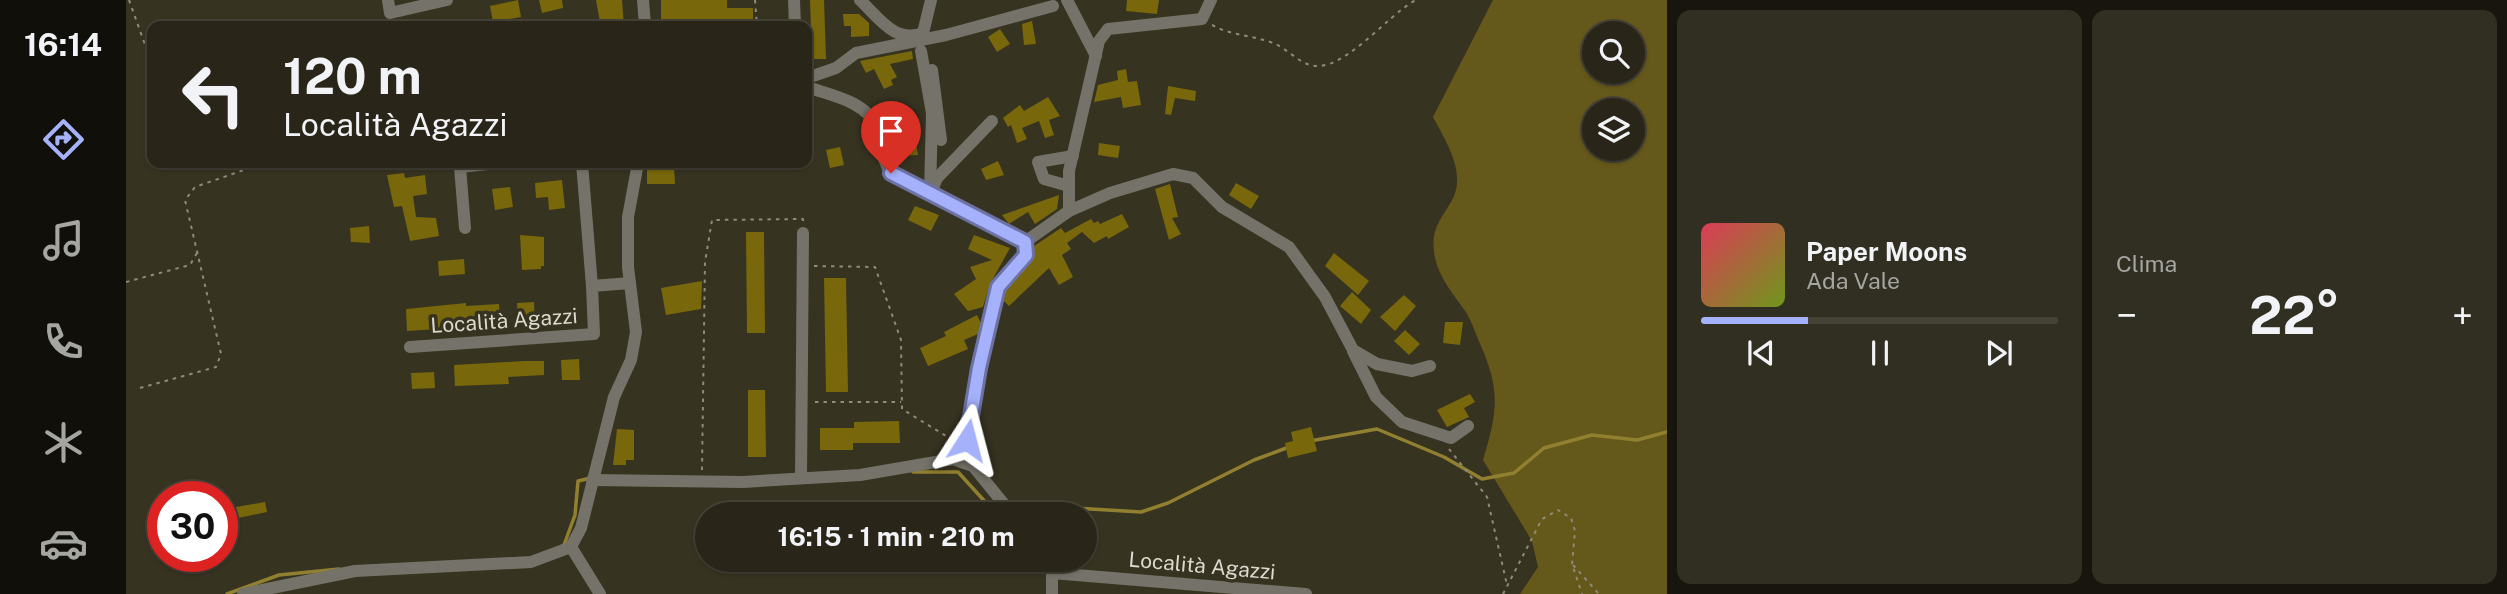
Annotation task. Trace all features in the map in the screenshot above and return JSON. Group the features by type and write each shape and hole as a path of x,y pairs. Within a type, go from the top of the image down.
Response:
{"street":[{"path":"387,0 390,13 447,0"},
{"path":"643,0 645,21"},
{"path":"794,0 794,21"},
{"path":"860,0 893,33 910,38 923,33 931,0"},
{"path":"1067,0 1096,56"},
{"path":"1069,211 1073,156 1099,41 1108,29 1202,19 1211,0"},
{"path":"812,76 836,68 856,53 922,45 1053,6"},
{"path":"922,45 936,87 941,140"},
{"path":"922,45 932,113 930,194"},
{"path":"812,89 849,101 865,113 875,124 883,162 891,173 1025,242"},
{"path":"930,194 937,178 992,121"},
{"path":"1069,186 1044,179 1038,162 1073,156"},
{"path":"460,168 465,228"},
{"name":"Località Agazzi","path":"410,347 594,334 582,168"},
{"path":"243,594 355,571 531,562 571,547 581,528 614,397 631,360 636,332 630,283 628,217 637,168"},
{"path":"1025,242 1069,211 1147,180 1173,174 1193,178 1222,207 1289,247 1325,297 1376,397 1402,422 1451,438 1468,426"},
{"path":"801,478 803,233"},
{"path":"964,463 979,368 998,287 1026,255 1025,242"},
{"name":"Località Agazzi","path":"592,286 630,283"},
{"path":"1353,350 1377,363 1412,371 1430,366"},
{"path":"592,480 702,482 860,475 953,459 973,466 1002,502"},
{"path":"571,547 600,594"},
{"path":"1052,573 1052,594"},
{"name":"Località Agazzi","path":"1052,573 1306,594"}],"path":[{"path":"129,0 147,50"},
{"path":"755,0 757,21"},
{"path":"1202,19 1228,34 1273,43 1310,65 1330,66 1378,31 1400,8 1416,0"},
{"path":"141,388 216,367 221,354 185,200 195,187 250,168"},
{"path":"702,482 705,262 712,220 803,219 803,233"},
{"path":"126,282 190,265 197,252"},
{"path":"803,267 875,267 901,340 902,409 946,436 964,463"},
{"path":"802,402 902,402"},
{"path":"1437,432 1487,497 1496,527 1507,586"},
{"path":"1503,594 1542,519 1558,510 1571,518 1575,531 1572,564 1583,594"},
{"path":"1572,564 1599,594"}],"shaded area":[{"path":"1493,0 1667,0 1667,594 1520,594 1538,567 1532,541 1483,460 1494,415 1492,377 1470,320 1446,283 1435,259 1435,230 1456,191 1456,169 1449,147 1433,117"}],"building":[{"path":"518,0 521,17 493,21 490,6"},
{"path":"539,0 562,0 563,8 542,13"},
{"path":"596,0 622,0 624,21 600,21"},
{"path":"661,0 727,0 727,8 753,8 753,21 661,21"},
{"path":"810,0 824,0 826,59 812,59"},
{"path":"1127,0 1159,0 1157,14 1126,11"},
{"path":"843,14 859,14 869,23 869,36 851,37 851,26 844,26"},
{"path":"1032,21 1036,44 1024,45 1022,24"},
{"path":"1000,29 1010,44 997,52 988,37"},
{"path":"912,51 913,59 890,64 897,77 891,80 893,85 884,89 874,69 866,73 860,61"},
{"path":"1126,69 1128,82 1137,81 1141,105 1123,108 1121,97 1094,102 1098,85 1118,80 1117,71"},
{"path":"1168,86 1196,91 1195,101 1175,98 1171,115 1165,114"},
{"path":"1048,97 1060,116 1049,120 1054,135 1045,138 1039,121 1022,128 1027,139 1017,143 1011,125 1008,127 1003,118 1020,105 1024,111"},
{"path":"918,126 920,136 915,137 918,155 896,156 894,131"},
{"path":"1099,143 1120,146 1118,158 1098,155"},
{"path":"840,147 844,165 830,168 826,150"},
{"path":"998,161 1004,175 986,180 981,169"},
{"path":"647,168 674,168 675,184 647,184"},
{"path":"404,173 405,178 425,175 427,194 413,196 416,217 436,218 439,236 410,241 402,206 394,207 387,175"},
{"path":"562,180 565,208 549,210 548,197 536,198 535,183"},
{"path":"1236,183 1259,196 1251,209 1229,195"},
{"path":"1170,184 1178,217 1172,218 1181,234 1169,240 1155,189"},
{"path":"510,187 513,207 495,210 492,189"},
{"path":"1059,195 1057,209 1035,224 1028,212 1009,224 1002,215"},
{"path":"915,206 939,215 931,231 908,220"},
{"path":"1122,214 1129,227 1108,239 1107,236 1094,243 1082,232 1067,243 1071,249 1062,255 1073,277 1059,285 1049,268 1009,306 1004,301 1006,291 1034,258 1034,246 1061,228 1065,233 1091,219 1100,224"},
{"path":"369,226 370,243 351,242 350,228"},
{"path":"746,232 764,232 765,333 747,333"},
{"path":"520,235 544,237 544,266 541,266 541,269 522,270"},
{"path":"974,235 1010,248 990,284 983,307 968,311 954,294 976,279 970,267 992,260 968,249"},
{"path":"1334,253 1369,281 1358,295 1325,266"},
{"path":"464,259 465,274 439,276 438,261"},
{"path":"824,278 846,278 848,392 826,392"},
{"path":"702,281 701,309 666,315 661,288"},
{"path":"1352,292 1371,310 1361,324 1340,306"},
{"path":"1404,295 1416,306 1395,331 1380,317"},
{"path":"534,302 535,323 518,324 517,303"},
{"path":"466,303 466,306 499,304 500,325 407,331 406,309"},
{"path":"977,315 981,323 978,334 964,340 968,349 928,366 920,348 946,336 944,332"},
{"path":"1445,322 1463,322 1460,345 1443,343"},
{"path":"1405,330 1420,344 1409,355 1394,341"},
{"path":"579,359 580,380 562,380 561,360"},
{"path":"544,361 544,375 508,377 509,384 455,386 454,365"},
{"path":"434,372 435,388 412,389 411,373"},
{"path":"748,390 765,390 766,457 748,457"},
{"path":"1470,394 1475,402 1464,408 1469,417 1447,427 1437,410"},
{"path":"899,421 900,443 853,443 853,450 820,450 820,428 854,428 854,422"},
{"path":"1311,427 1317,451 1288,458 1285,443 1293,441 1291,432"},
{"path":"617,429 634,430 634,460 626,460 626,465 613,465"},
{"path":"265,502 267,512 238,518 238,507"}],"waterway":[{"path":"1310,441 1377,429 1444,457 1482,479 1514,473 1544,448 1592,435 1637,440 1667,432"},
{"path":"1097,509 1141,512 1168,503 1254,460 1289,447"},
{"path":"913,472 958,472 985,502"},
{"path":"564,545 575,515 578,481 591,478"},
{"path":"227,594 279,575 339,569"}],"route":[{"path":"891,173 1025,242 1026,255 998,287 979,368 967,440"}]}
